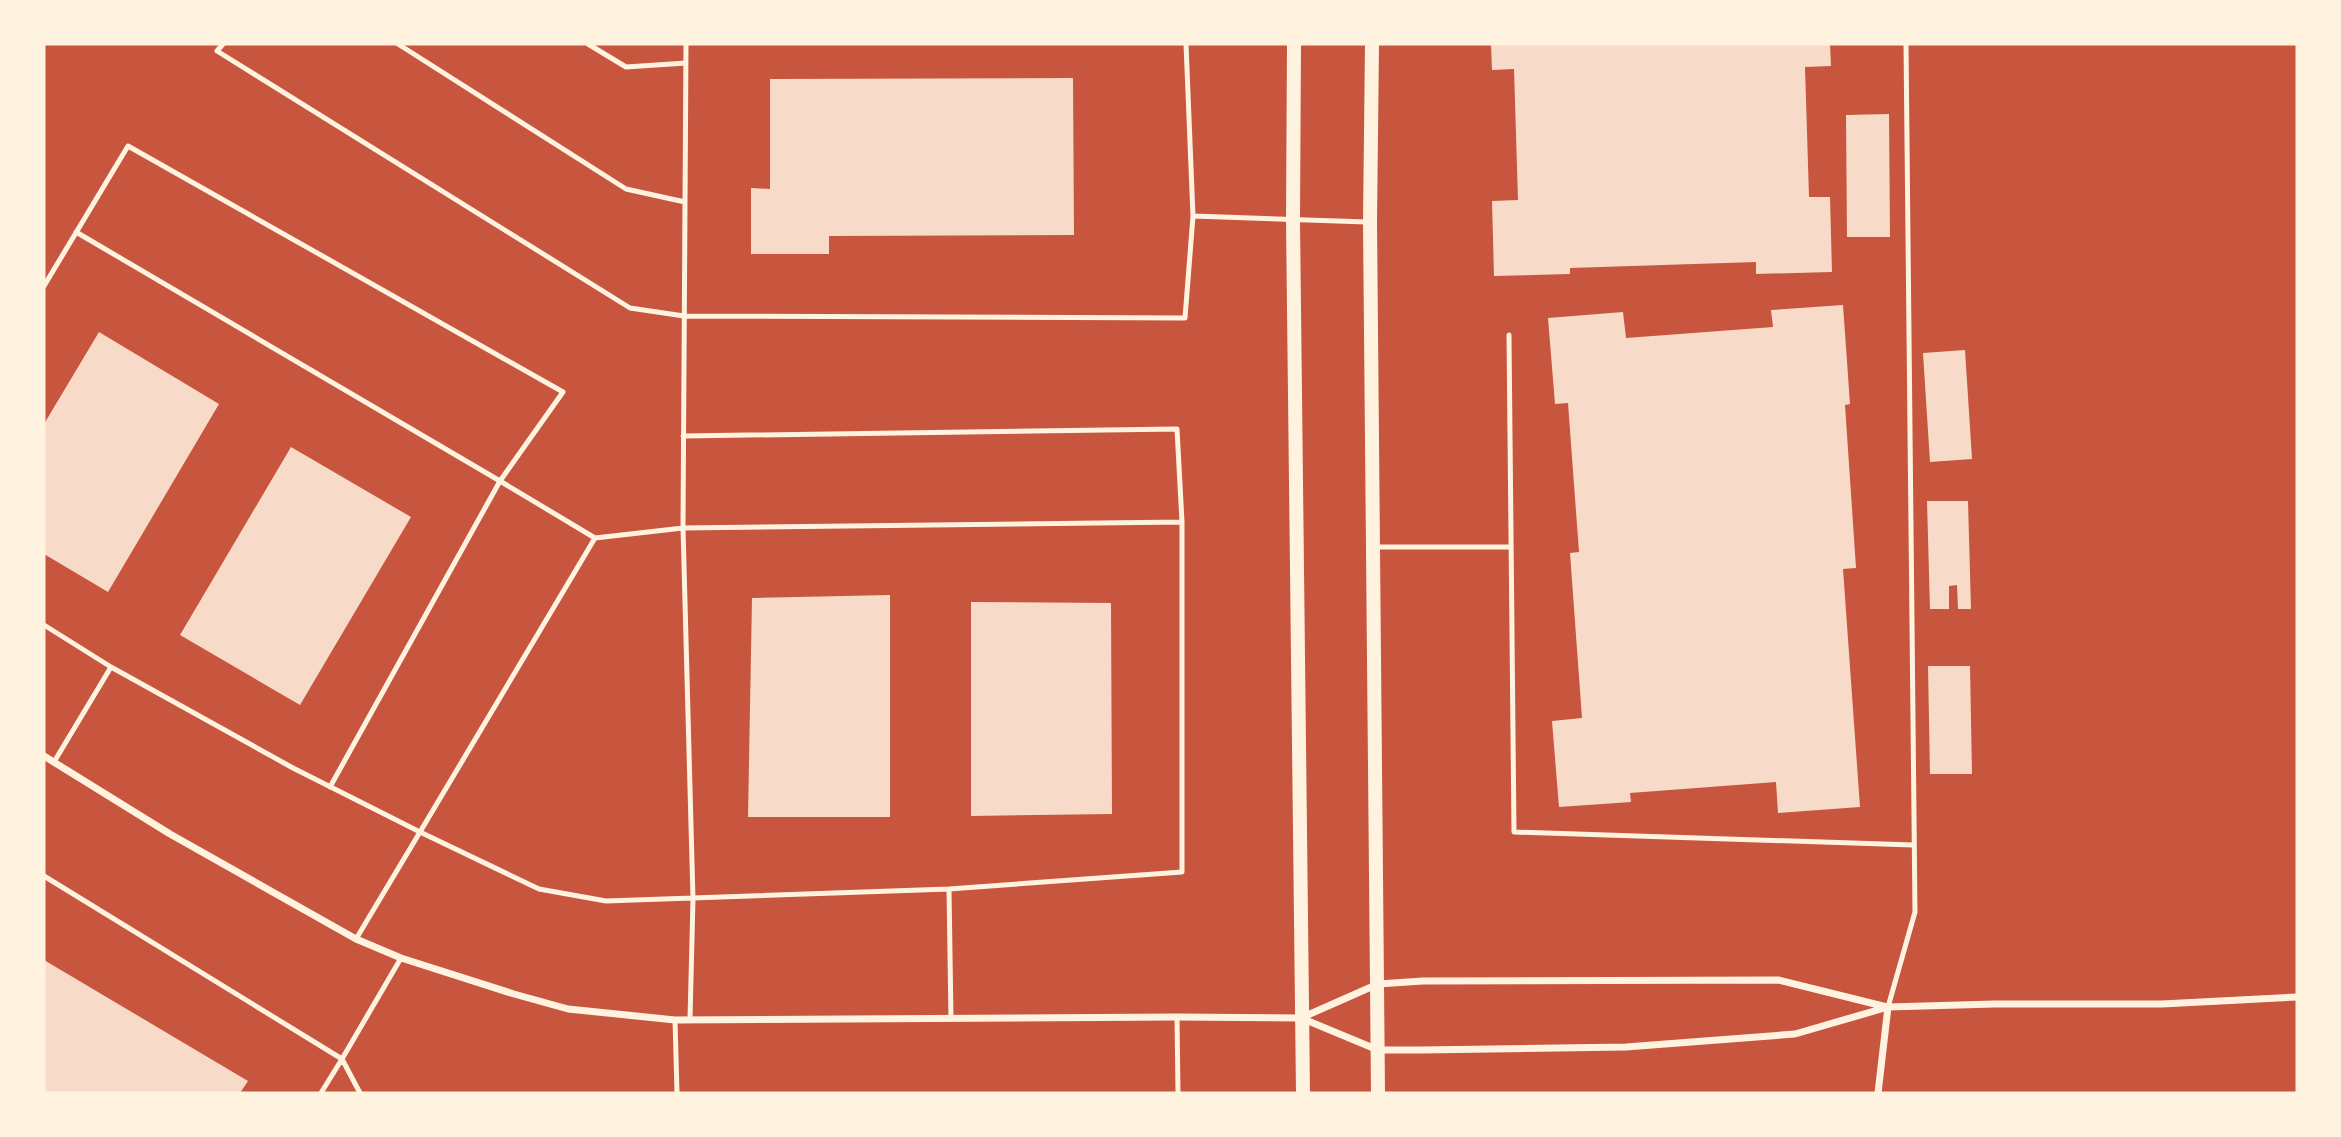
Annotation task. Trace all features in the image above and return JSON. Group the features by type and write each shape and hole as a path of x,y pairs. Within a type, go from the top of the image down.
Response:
{"main road":[{"path":"1294,44 1293,220 1303,1093"},
{"path":"1372,44 1370,222 1378,1093"}],"street":[{"path":"44,756 170,834 356,939 401,958 568,1009 675,1020 1301,1018 1378,1050 1626,1047 1795,1034 1888,1007 2162,1004 2297,997"},
{"path":"1301,1018 1378,984 1423,981 1778,980 1888,1007"},
{"path":"1878,1093 1888,1007"}],"lane":[{"path":"223,44 217,51 630,308 684,316 1185,318 1193,216 1186,44"},
{"path":"398,44 626,189 685,202"},
{"path":"588,44 626,67 686,63"},
{"path":"686,44 683,528 693,899 690,1019"},
{"path":"1888,1007 1915,912 1906,44"},
{"path":"44,286 128,146 563,392 500,481 330,787"},
{"path":"1193,216 1370,222"},
{"path":"76,232 595,538 683,528 1182,522"},
{"path":"1509,335 1514,832 1913,845"},
{"path":"44,625 111,667 330,787 539,889 606,901 693,899 949,889 1182,872 1182,522 1177,429 683,436"},
{"path":"356,939 595,538"},
{"path":"1374,547 1511,547"},
{"path":"54,762 111,667"},
{"path":"44,876 342,1059 360,1093"},
{"path":"949,889 951,1019"},
{"path":"321,1093 401,958"},
{"path":"1177,1017 1178,1093"},
{"path":"675,1020 677,1093"}],"building":[{"path":"1491,44 1830,44 1831,66 1805,67 1809,197 1830,197 1832,272 1756,274 1756,262 1570,268 1570,274 1494,276 1492,201 1518,200 1514,69 1492,70"},
{"path":"1073,78 1074,235 829,236 829,254 751,254 751,188 770,189 770,79"},
{"path":"1889,114 1890,237 1847,237 1846,115"},
{"path":"1843,305 1850,404 1845,405 1856,568 1843,569 1860,807 1778,813 1776,782 1630,793 1631,802 1559,807 1552,721 1582,718 1570,553 1579,552 1568,403 1555,404 1548,318 1623,312 1626,338 1773,327 1771,310"},
{"path":"99,332 219,404 108,592 44,554 44,424"},
{"path":"1965,350 1972,459 1930,462 1923,353"},
{"path":"291,447 411,517 300,705 180,635"},
{"path":"1927,501 1968,501 1971,609 1958,609 1957,585 1949,586 1949,609 1930,609"},
{"path":"890,595 890,817 748,817 752,598"},
{"path":"971,602 1111,603 1112,814 971,816"},
{"path":"1928,666 1970,666 1972,774 1930,774"},
{"path":"44,960 248,1081 240,1093 44,1093"}]}
